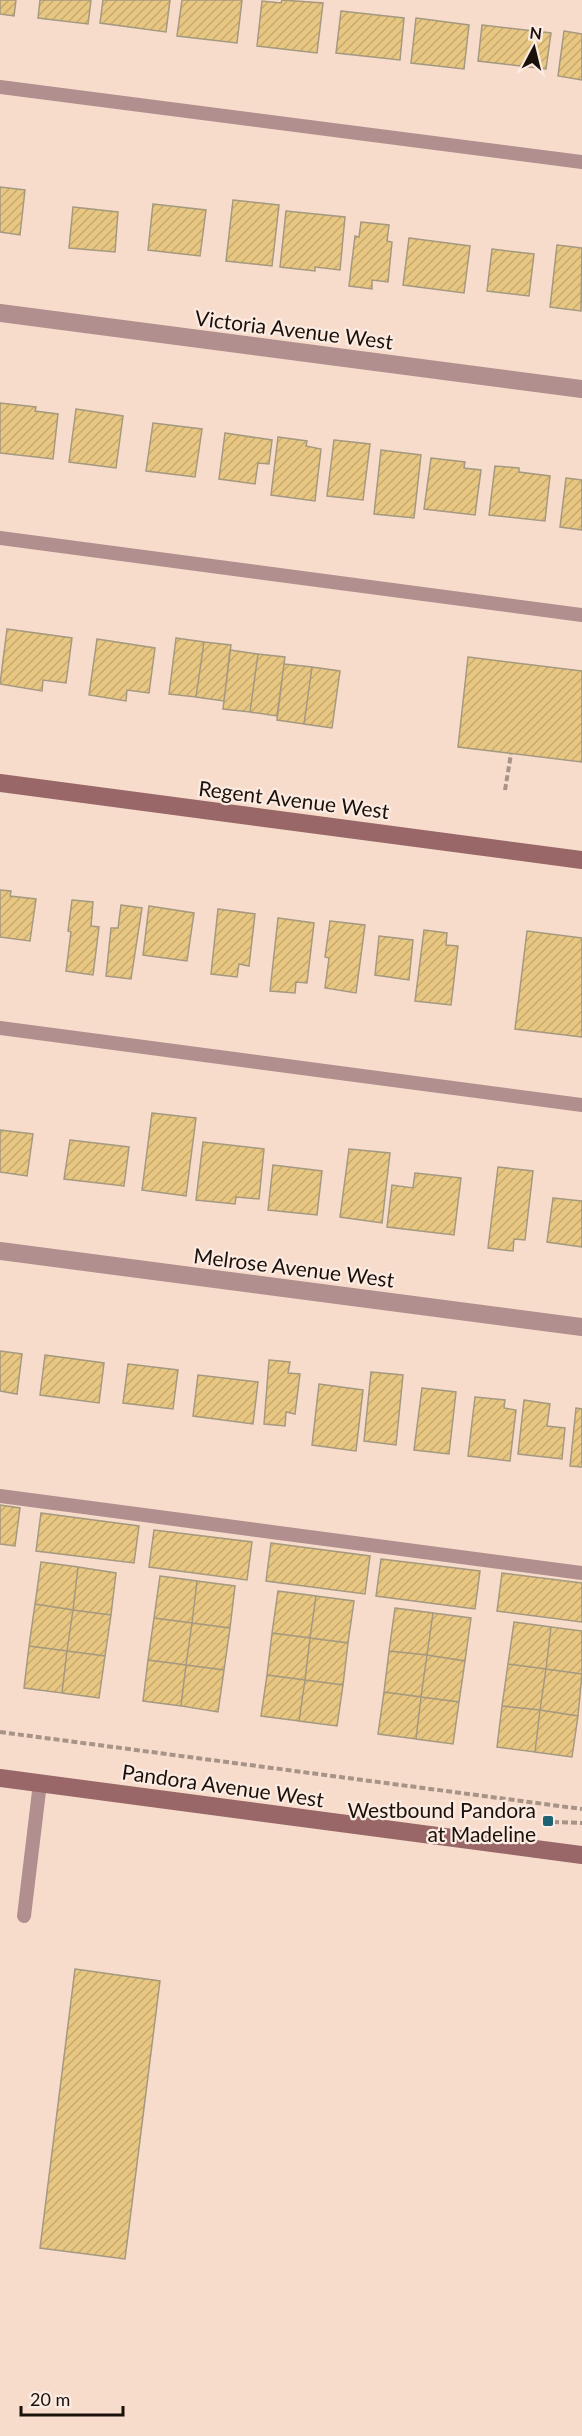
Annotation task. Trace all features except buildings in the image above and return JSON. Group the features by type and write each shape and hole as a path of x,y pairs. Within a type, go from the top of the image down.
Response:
{"street":[{"name":"Victoria Avenue West","path":"0,313 582,388"},
{"name":"Regent Avenue West","path":"0,783 582,860"},
{"name":"Melrose Avenue West","path":"0,1251 582,1327"},
{"name":"Pandora Avenue West","path":"0,1778 582,1855"}],"lane":[{"path":"0,87 582,162"},
{"path":"0,538 582,615"},
{"path":"0,1028 582,1105"},
{"path":"0,1496 582,1573"},
{"path":"24,1916 40,1783"}],"path":[{"path":"505,790 511,754"},
{"path":"0,1732 582,1809"},
{"path":"548,1821 582,1823"}],"place":[{"name":"Westbound Pandora at Madeline","path":"548,1821"}]}
